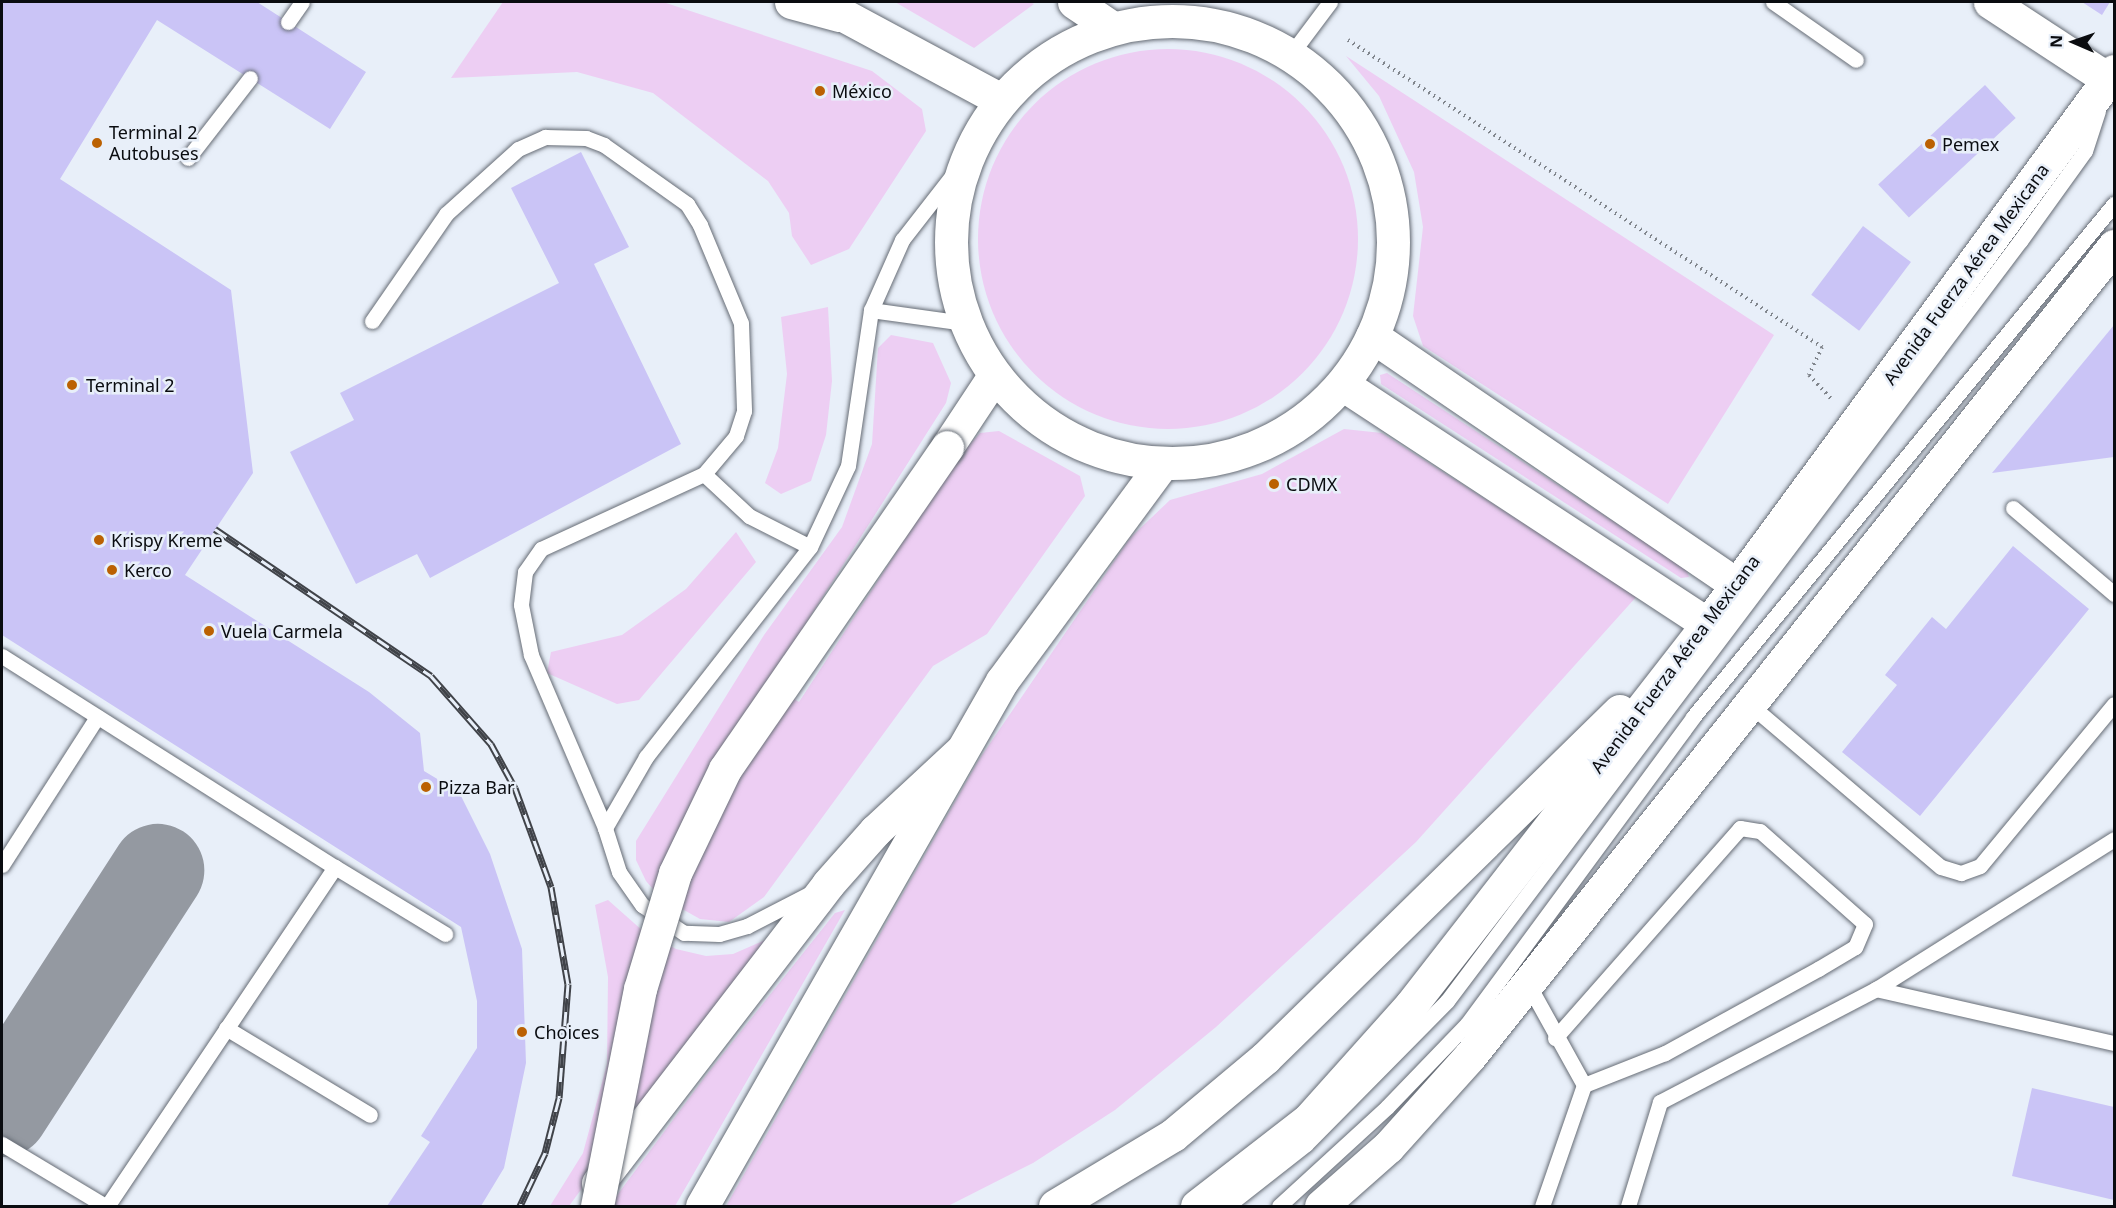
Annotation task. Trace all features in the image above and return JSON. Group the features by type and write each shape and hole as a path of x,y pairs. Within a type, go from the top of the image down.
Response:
{"main road":[{"path":"791,2 831,9 1001,99"},
{"path":"1074,2 1112,27"},
{"path":"1990,2 2112,78"},
{"path":"1173,19 1234,28 1291,54 1339,96 1374,149 1388,201 1391,275 1372,336 1342,384 1303,421 1260,446 1212,461 1162,464 1115,457 1070,440 1031,413 994,376 965,323 954,281 951,238 969,154 1001,99 1033,68 1070,44 1112,27 1173,19"},
{"name":"Avenida Fuerza Aérea Mexicana","path":"1197,1206 1309,1119 1367,1058 1708,624 2112,78"},
{"path":"1321,1206 1428,1106 1528,984 1746,702 2115,246"},
{"path":"1372,336 1736,584"},
{"path":"597,1206 640,989 675,873 725,769 994,376"},
{"path":"1055,1206 1173,1135 1265,1058 1708,624 1342,384"},
{"path":"702,1206 960,752 1052,609 1162,464"},
{"path":"581,1206 828,884 875,831 960,752"}],"lane":[{"path":"288,22 302,2"},
{"path":"1291,54 1330,2"},
{"path":"1773,2 1856,60"},
{"path":"188,158 250,78"},
{"path":"1227,1206 1306,1144 1365,1087 1447,1001 1501,933 2085,151 2112,78"},
{"path":"372,321 446,214 518,149 545,137 586,138 604,145 687,204 741,323 744,411 736,436 704,474 541,549 525,572 521,605 531,656 604,828 619,872 642,905 684,933 719,934 747,926 828,884"},
{"path":"604,828 646,757 810,547 848,466 871,310 902,240 969,154"},
{"path":"1279,1206 1371,1123 1467,1023 1693,717 2115,204"},
{"path":"871,310 965,323"},
{"path":"704,474 749,516 810,547"},
{"path":"2013,508 2115,594"},
{"path":"2,656 445,934"},
{"path":"1746,702 1941,867 1961,873 1980,866 2115,705"},
{"path":"2,865 97,717"},
{"path":"1542,1206 1584,1085 1665,1053 1818,969 1855,947 1865,924 1760,831 1740,828 1555,1038"},
{"path":"1628,1206 1660,1102 1876,989 2115,838"},
{"path":"2,1144 106,1206 335,867"},
{"path":"1528,984 1555,1038 1584,1085"},
{"path":"1876,989 2115,1043"},
{"path":"226,1028 370,1115"}],"path":[{"path":"1348,40 1822,347 1811,368 1811,383 1859,419"}],"shaded area":[{"path":"503,2 663,2 872,71 922,109 926,131 849,249 811,265 792,236 789,213 768,181 653,93 577,72 451,78"},
{"path":"895,2 1030,2 1034,4 974,48"},
{"path":"1168,49 1205,53 1241,63 1258,71 1289,92 1315,118 1336,149 1344,166 1354,202 1358,239 1354,276 1344,312 1336,329 1315,360 1289,386 1258,407 1241,415 1205,425 1168,429 1131,425 1095,415 1078,407 1047,386 1021,360 1000,329 992,312 982,276 978,239 982,202 992,166 1000,149 1021,118 1047,92 1078,71 1095,63 1131,53"},
{"path":"1346,56 1774,335 1668,504 1423,346 1413,316 1423,227 1414,172 1379,96"},
{"path":"828,307 832,381 826,435 811,481 781,494 765,483 778,448 787,374 781,317"},
{"path":"891,335 933,343 951,383 946,403 768,683 799,702 959,456 980,433 999,431 1080,476 1085,496 987,634 933,666 764,897 729,922 700,919 659,896 646,881 636,860 636,841 764,635 842,527 872,444 878,348"},
{"path":"1387,373 1686,569 1689,577 1681,578 1381,384 1380,375"},
{"path":"1344,429 1382,433 1637,596 1416,842 1216,1027 1115,1110 1033,1163 948,1206 726,1206 978,761 1130,538 1170,500 1262,474"},
{"path":"736,532 756,562 639,700 617,704 547,673 551,652 622,635 686,589"},
{"path":"608,900 643,931 676,949 706,956 733,954 765,940 569,1206 550,1206 583,1153 607,1064 608,977 595,905"},
{"path":"845,910 675,1206 609,1206 707,1074 835,913"}],"building":[{"path":"2,2 257,2 366,72 330,129 157,20 60,179 231,290 253,473 185,575 369,692 420,733 424,771 459,792 490,854 522,949 526,1063 504,1168 481,1206 387,1206 430,1142 421,1136 477,1048 477,1001 461,927 2,635"},
{"path":"2082,2 2110,2 2102,15"},
{"path":"1985,85 2016,118 1909,217 1878,185"},
{"path":"581,152 629,247 594,264 681,444 430,578 417,554 356,584 290,452 354,420 340,393 559,283 511,188"},
{"path":"1863,226 1911,262 1859,331 1811,295"},
{"path":"2114,325 2114,457 1992,473"},
{"path":"2013,546 2089,609 1920,816 1842,752 1897,685 1885,675 1932,617 1946,629"},
{"path":"2032,1088 2114,1107 2114,1200 2012,1176"}],"taxiway":[{"path":"2,1110 157,870"}],"railway":[{"path":"215,529 431,676 491,744 515,788 551,887 568,984 559,1098 545,1153 520,1206"}],"place":[{"name":"México","path":"820,91"},
{"name":"Terminal 2 Autobuses","path":"97,143"},
{"name":"Pemex","path":"1930,144"},
{"name":"Terminal 2","path":"72,385"},
{"name":"CDMX","path":"1274,484"},
{"name":"Krispy Kreme","path":"99,540"},
{"name":"Kerco","path":"112,570"},
{"name":"Vuela Carmela","path":"209,631"},
{"name":"Pizza Bar","path":"426,787"},
{"name":"Choices","path":"522,1032"}]}
